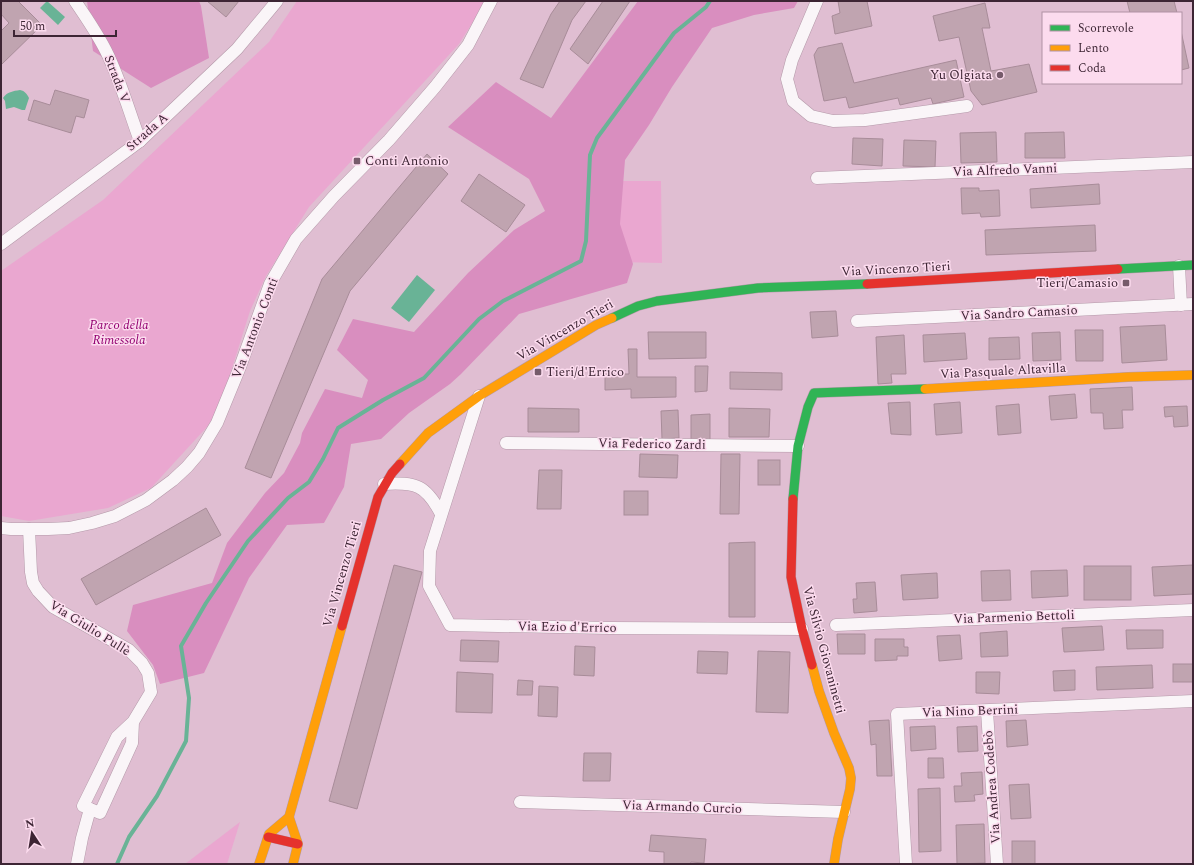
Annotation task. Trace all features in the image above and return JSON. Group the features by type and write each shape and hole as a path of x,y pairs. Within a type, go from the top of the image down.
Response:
{"street":[{"name":"Strada V","path":"75,1 93,28 106,52 117,76 140,140"},
{"name":"Strada A","path":"1,244 140,140 237,49 277,1"},
{"name":"Via Antonio Conti","path":"1,528 69,528 115,516 146,500 173,480 187,467 199,453 217,423 240,367 270,284 296,239 334,196 389,140 435,87 468,45 491,1"},
{"path":"817,1 792,60 787,79 793,101 811,116 833,121 865,120 967,106"},
{"name":"Via Alfredo Vanni","path":"817,178 1193,162"},
{"path":"1179,266 1180,305"},
{"name":"Via Vincenzo Tieri","path":"289,817 378,497 384,484 392,473 428,433 479,396 596,325 638,306 657,301 758,288 873,284 1193,266"},
{"name":"Via Sandro Camasio","path":"857,321 1193,304"},
{"name":"Via Pasquale Altavilla","path":"814,393 906,390 1193,374"},
{"name":"Via Silvio Giovaninetti","path":"814,393 808,407 798,446 793,504 791,577 802,629 819,691 834,733 849,768 851,778 834,864"},
{"name":"Via Ezio d'Errico","path":"479,396 430,551 429,586 450,625 601,628 802,629"},
{"name":"Via Federico Zardi","path":"506,442 798,446"},
{"path":"384,484 405,483 413,484 421,488 431,497 441,514"},
{"name":"Via Giulio Pullè","path":"29,529 31,572 38,592 53,607 129,650 142,663 148,673 151,692 133,722 117,737 83,806 100,813 132,743 133,722"},
{"name":"Via Parmenio Bettoli","path":"836,625 1193,610"},
{"name":"Via Nino Berrini","path":"906,864 896,714 1193,701"},
{"name":"Via Andrea Codebò","path":"987,711 997,864"},
{"name":"Via Armando Curcio","path":"520,802 844,812"},
{"path":"77,864 90,809"},
{"path":"258,864 269,834 289,817 298,844 293,864"},
{"path":"268,837 298,844"}],"green space":[{"name":"Parco della Rimessola","path":"297,1 486,1 459,44 309,207 266,276 250,311 217,416 151,488 108,508 29,521 1,516 1,271 103,200 269,42"},
{"path":"621,181 661,181 662,263 619,262"},
{"path":"240,822 227,864 185,864"}],"shaded area":[{"path":"47,1 65,17 58,25 40,8"},
{"path":"87,1 199,1 209,58 151,88 93,51"},
{"path":"638,1 798,1 794,8 754,15 712,28 625,160 620,224 633,264 627,283 519,314 450,384 409,413 381,439 351,444 344,487 324,523 287,525 249,578 204,673 160,684 153,665 127,631 133,605 212,583 227,543 265,493 284,473 300,443 302,433 325,389 362,398 368,380 337,350 353,319 414,332 468,273 514,230 545,211 529,179 448,127 496,82 551,118"},
{"path":"20,90 26,93 29,98 25,110 14,107 6,109 3,98 8,93"},
{"path":"417,275 435,290 409,322 391,308"}],"building":[{"path":"1,1 18,1 42,25 2,64 1,31 9,23 1,14"},
{"path":"207,1 239,1 226,17"},
{"path":"560,1 586,1 572,20 543,88 520,79 551,14"},
{"path":"603,1 630,1 588,64 570,49"},
{"path":"838,1 867,1 872,26 835,34 832,16 840,13"},
{"path":"1127,1 1174,1 1177,12 1130,12"},
{"path":"985,3 990,28 982,28 991,71 1029,64 1037,92 982,105 971,91 959,37 939,41 933,16"},
{"path":"1182,36 1189,68 1182,70"},
{"path":"842,43 854,83 956,60 964,97 933,104 931,98 900,105 898,98 849,108 846,97 824,101 814,55 818,48"},
{"path":"55,90 89,100 84,118 76,116 71,133 28,120 34,100 50,105"},
{"path":"996,132 997,162 961,163 960,133"},
{"path":"1064,132 1065,158 1025,158 1025,133"},
{"path":"853,138 883,139 882,166 852,164"},
{"path":"904,140 936,141 935,167 903,166"},
{"path":"427,154 448,174 350,291 271,478 245,468 322,279"},
{"path":"479,174 525,205 506,232 461,201"},
{"path":"1099,184 1100,204 1031,208 1030,189"},
{"path":"961,188 979,188 979,191 999,190 1000,216 981,217 980,213 962,214"},
{"path":"1095,225 1096,251 986,255 985,230"},
{"path":"836,311 838,336 812,338 810,312"},
{"path":"1165,325 1167,360 1122,363 1120,327"},
{"path":"1075,330 1103,330 1103,361 1076,361"},
{"path":"648,332 706,332 706,358 649,359"},
{"path":"1060,332 1061,360 1033,361 1032,333"},
{"path":"965,333 967,359 924,362 923,335"},
{"path":"904,335 906,374 891,374 892,383 878,384 876,337"},
{"path":"1019,337 1020,359 989,360 989,338"},
{"path":"628,349 637,349 637,377 676,377 676,397 631,398 631,389 605,390 605,374 629,374"},
{"path":"695,366 708,366 707,391 695,392"},
{"path":"730,372 782,373 782,390 730,389"},
{"path":"1132,387 1133,410 1122,410 1123,428 1104,429 1103,413 1091,413 1090,389"},
{"path":"1075,394 1077,418 1051,420 1049,396"},
{"path":"910,402 911,435 891,434 888,403"},
{"path":"960,402 962,433 936,435 934,404"},
{"path":"1019,404 1021,433 998,435 996,406"},
{"path":"1187,406 1188,426 1174,427 1173,416 1165,417 1164,407"},
{"path":"528,408 579,409 579,432 528,432"},
{"path":"729,408 770,409 769,437 729,437"},
{"path":"678,410 679,438 662,439 661,411"},
{"path":"710,414 710,440 691,440 691,415"},
{"path":"640,454 678,455 677,478 639,477"},
{"path":"721,454 740,454 739,514 720,514"},
{"path":"758,460 780,460 780,485 758,485"},
{"path":"539,470 562,470 561,509 537,509"},
{"path":"624,491 648,491 648,515 624,515"},
{"path":"206,508 221,535 96,605 81,579"},
{"path":"755,542 755,617 729,617 729,543"},
{"path":"394,565 422,572 357,809 329,801"},
{"path":"1193,565 1193,594 1154,596 1152,567"},
{"path":"1084,566 1131,566 1131,600 1084,600"},
{"path":"1010,570 1011,600 982,601 981,571"},
{"path":"1067,570 1068,596 1032,598 1031,571"},
{"path":"937,573 938,598 903,600 901,575"},
{"path":"875,582 877,611 854,613 853,599 857,599 856,583"},
{"path":"1102,626 1104,650 1064,652 1062,628"},
{"path":"1126,630 1163,630 1163,648 1127,649"},
{"path":"1007,631 1008,656 981,657 980,633"},
{"path":"837,634 865,634 865,654 838,654"},
{"path":"960,635 962,659 939,661 937,636"},
{"path":"875,639 904,639 904,647 908,647 908,656 897,656 897,660 875,661"},
{"path":"461,640 499,641 498,662 460,661"},
{"path":"575,646 595,647 594,676 574,675"},
{"path":"698,651 728,652 727,674 697,673"},
{"path":"758,651 790,652 788,713 756,712"},
{"path":"1173,664 1193,664 1193,682 1173,682"},
{"path":"1152,665 1153,688 1097,690 1096,667"},
{"path":"1075,670 1075,690 1054,691 1053,671"},
{"path":"457,672 493,674 492,713 456,712"},
{"path":"976,672 1000,672 999,694 976,693"},
{"path":"518,680 533,681 532,695 517,695"},
{"path":"539,686 558,687 557,717 538,716"},
{"path":"889,720 892,776 877,776 876,744 871,745 869,721"},
{"path":"1026,720 1028,745 1007,747 1006,721"},
{"path":"935,726 936,749 911,751 910,727"},
{"path":"977,726 978,751 958,752 957,727"},
{"path":"584,753 611,753 610,781 583,781"},
{"path":"928,758 943,758 944,778 928,778"},
{"path":"982,772 983,794 974,795 975,801 955,802 954,786 962,786 961,773"},
{"path":"1029,784 1031,818 1011,819 1009,785"},
{"path":"940,788 941,851 919,852 918,789"},
{"path":"984,824 985,863 957,864 956,825"},
{"path":"651,835 706,839 704,863 691,862 690,864 664,864 664,852 649,851"},
{"path":"1012,841 1035,841 1035,864 1012,864"}],"waterway":[{"path":"117,864 129,837 157,796 186,741 189,698 181,646 206,603 248,541 288,498 309,482 323,459 338,428 383,400 424,378 479,319 503,301 581,261 586,241 590,155 597,138 674,33 706,7 710,1"}],"traffic: fast":[{"path":"1118,269 1193,265"},
{"path":"612,318 638,306 657,301 758,288 867,284"},
{"path":"793,499 798,446 808,407 814,393 925,389"}],"traffic: slow":[{"path":"400,464 428,433 479,396 596,325 612,318"},
{"path":"925,389 1128,377 1193,375"},
{"path":"259,864 269,834 289,817 342,626"},
{"path":"812,665 819,691 834,733 849,768 851,778 834,864"},
{"path":"289,817 298,844 293,864"}],"traffic: jam":[{"path":"867,284 1118,269"},
{"path":"342,626 378,497 392,473 400,464"},
{"path":"793,499 791,577 802,629 812,665"},
{"path":"268,837 298,844"}],"place":[{"name":"Yu Olgiata","path":"1000,75"},
{"name":"Conti Antonio","path":"357,161"},
{"name":"Tieri/Camasio","path":"1126,283"},
{"name":"Tieri/d'Errico","path":"538,372"}]}
